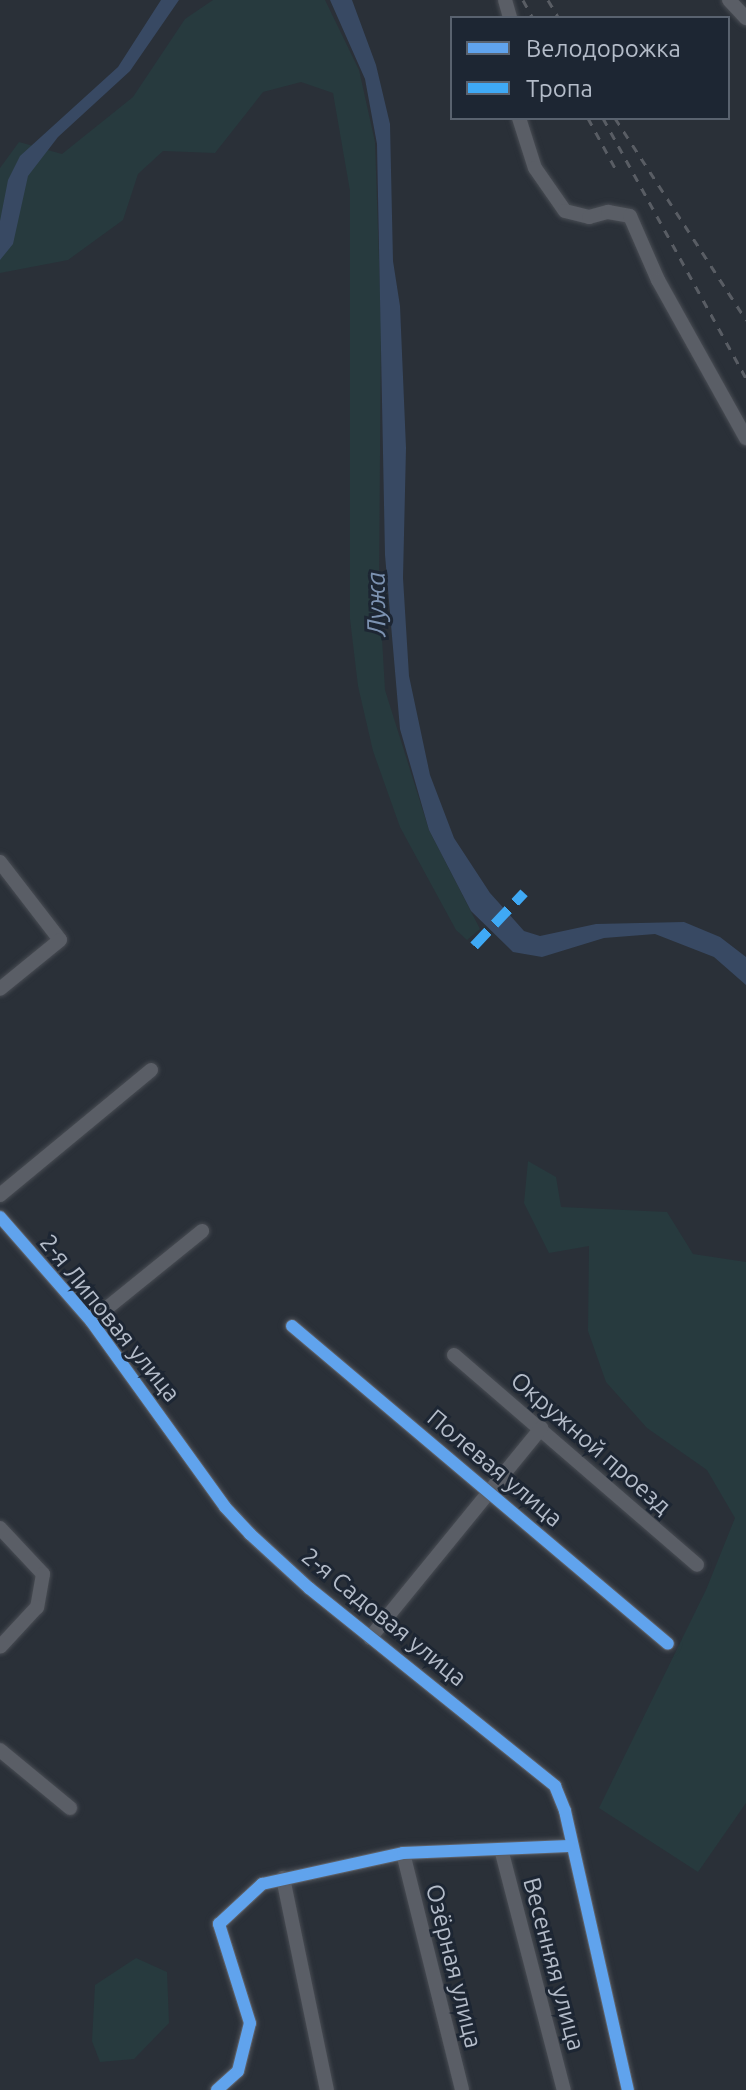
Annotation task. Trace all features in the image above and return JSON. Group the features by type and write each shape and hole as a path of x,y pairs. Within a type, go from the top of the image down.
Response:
{"street":[{"path":"729,0 746,18"},
{"path":"520,120 535,168 565,211 589,217 630,216 658,280 746,438"},
{"path":"0,862 60,940 0,989"},
{"path":"0,1195 151,1070"},
{"name":"2-я Липовая улица","path":"0,1217 91,1321 184,1448"},
{"path":"91,1321 202,1231"},
{"name":"Полевая улица","path":"292,1326 668,1644"},
{"name":"Окружной проезд","path":"454,1355 697,1565"},
{"path":"370,1638 541,1428"},
{"name":"2-я Садовая улица","path":"184,1448 250,1534 370,1638 543,1774 565,1811 569,1846"},
{"path":"0,1528 43,1574 37,1607 0,1647"},
{"path":"0,1750 70,1808"},
{"path":"217,2090 238,2071 250,2023 219,1924 262,1884 403,1853 569,1846 628,2090"},
{"name":"Весенняя улица","path":"501,1849 564,2090"},
{"name":"Озёрная улица","path":"403,1853 462,2090"},
{"path":"283,1878 327,2090"}],"green space":[{"path":"213,0 325,0 359,70 375,142 381,319 379,586 385,690 429,830 480,929 467,940 456,930 400,827 373,751 358,686 350,619 350,191 333,93 301,82 263,92 215,153 163,151 138,174 123,220 68,260 0,273 0,168 19,142 62,154 133,97 185,19"},
{"path":"528,1161 556,1177 561,1207 667,1212 693,1254 746,1262 746,1803 698,1872 599,1808 706,1590 735,1518 707,1470 647,1428 606,1382 588,1331 589,1246 549,1253 524,1203"},
{"path":"136,1958 167,1972 169,2023 134,2059 100,2062 92,2041 95,1985"}],"water":[{"path":"161,0 179,0 130,71 58,137 28,176 13,244 0,260 0,221 8,180 20,156 118,67"},
{"path":"330,0 352,0 376,65 390,124 393,261 400,306 406,448 403,578 409,676 430,775 454,838 490,893 524,931 540,936 596,924 684,922 720,937 746,957 746,985 714,957 655,934 604,938 542,957 513,952 471,911 429,830 400,729 385,555 377,144 365,79"}],"railway":[{"path":"523,0 532,16"},
{"path":"548,0 558,16"},
{"path":"589,120 615,168"},
{"path":"604,120 746,378"},
{"path":"616,120 746,320"}],"marked path":[{"path":"474,946 524,893"}],"cycle path":[{"path":"0,1217 91,1321 225,1507 250,1534 309,1588 555,1786 565,1811 628,2090"},
{"path":"292,1326 668,1644"},
{"path":"217,2090 238,2071 250,2023 219,1924 262,1884 403,1853 569,1846"}],"water label":[{"name":"Лужа","path":"376,604"}]}
